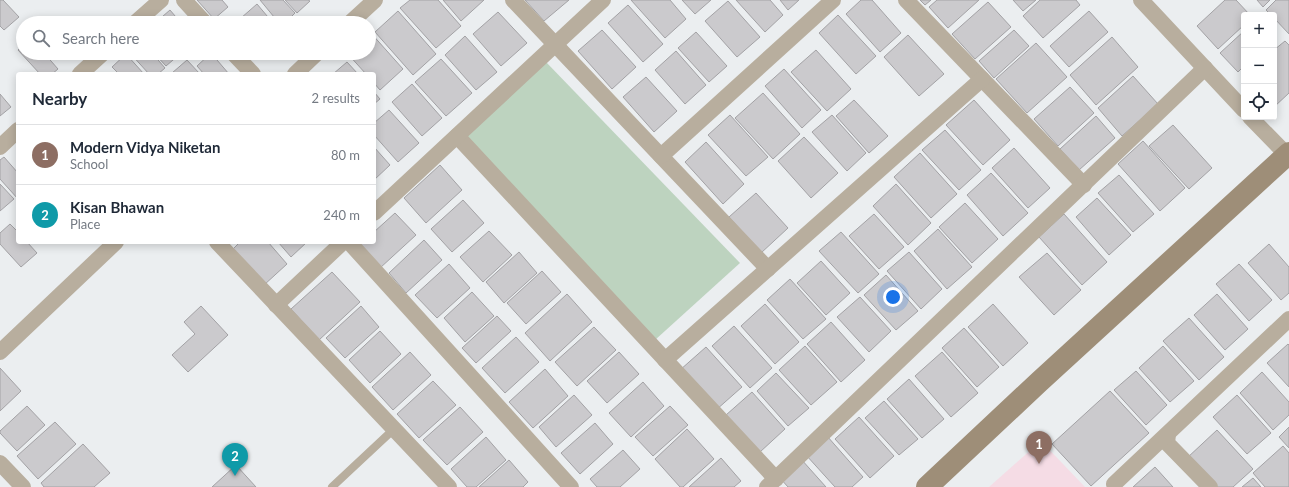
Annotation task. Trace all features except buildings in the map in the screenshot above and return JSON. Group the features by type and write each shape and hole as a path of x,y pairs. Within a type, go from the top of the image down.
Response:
{"street":[{"path":"143,16 160,0"},
{"path":"184,0 199,16"},
{"path":"358,16 375,0"},
{"path":"514,0 768,269"},
{"path":"376,211 603,0"},
{"path":"661,156 832,0"},
{"path":"906,0 1084,184"},
{"path":"1141,0 1241,107"},
{"path":"82,72 95,60"},
{"path":"240,60 251,72"},
{"path":"297,72 310,60"},
{"path":"457,136 665,360 771,483 1205,68"},
{"path":"665,360 982,79"},
{"path":"927,487 1044,377 1288,154 1253,120"},
{"path":"0,147 16,132"},
{"path":"0,352 114,244"},
{"path":"219,244 449,487"},
{"path":"276,305 341,244"},
{"path":"351,244 570,487"},
{"path":"1114,484 1289,319"},
{"path":"1168,434 1167,443 1210,487"},
{"path":"0,462 23,487"}],"lane":[{"path":"332,487 394,429"}],"shaded area":[{"path":"1041,441 1085,487 989,487"}],"green space":[{"path":"546,62 740,263 655,340 464,138"}],"place":[{"name":"Modern Vidya Niketan","path":"1039,464"},
{"name":"Kisan Bhawan","path":"235,476"}]}
